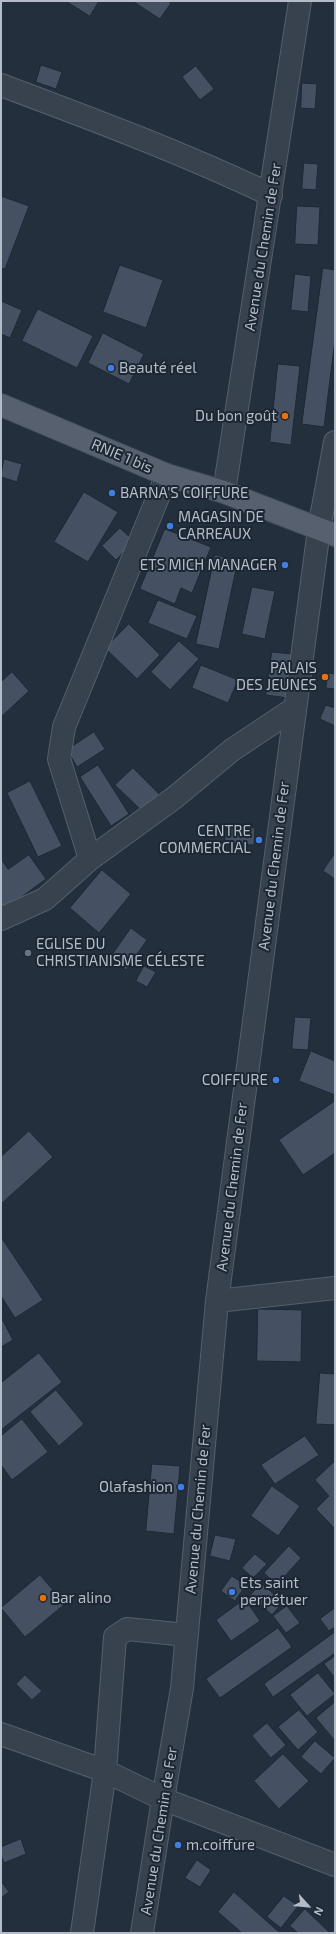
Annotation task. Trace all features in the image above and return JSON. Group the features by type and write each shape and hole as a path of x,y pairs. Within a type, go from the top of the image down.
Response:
{"main road":[{"name":"RNIE 1 bis","path":"1,405 167,475 224,492 327,532"}],"street":[{"name":"Avenue du Chemin de Fer","path":"224,492 300,1"},
{"path":"1,85 114,127 208,165 271,195"},
{"name":"Avenue du Chemin de Fer","path":"142,1933 182,1688 217,1301 295,708 327,532 335,442"},
{"path":"90,859 59,759 64,727 167,475"},
{"path":"1,919 45,898 90,859 174,798 232,750 295,708"},
{"path":"217,1301 335,1288"},
{"path":"82,1933 104,1771 114,1637 127,1629 187,1635"},
{"path":"1,1734 104,1771 163,1798 335,1865"}],"building":[{"path":"66,1 99,1 90,16"},
{"path":"168,1 171,3 160,19 134,2"},
{"path":"41,65 62,72 56,89 36,82"},
{"path":"196,66 214,89 200,100 182,77"},
{"path":"302,83 317,84 315,109 301,108"},
{"path":"304,163 318,164 316,190 302,189"},
{"path":"1,196 29,206 5,269 1,268"},
{"path":"297,206 320,207 318,245 295,244"},
{"path":"120,265 163,280 146,328 103,312"},
{"path":"323,268 335,270 335,340 324,427 302,424"},
{"path":"295,274 311,276 308,312 291,310"},
{"path":"1,301 22,310 10,338 1,334"},
{"path":"38,309 93,336 77,368 22,341"},
{"path":"103,333 144,354 129,384 88,363"},
{"path":"278,364 300,366 291,445 270,442"},
{"path":"4,459 22,464 17,482 1,477"},
{"path":"84,492 118,512 88,562 54,542"},
{"path":"120,528 134,541 116,560 102,546"},
{"path":"165,529 211,547 192,593 181,588 175,604 140,589"},
{"path":"215,555 238,560 219,649 196,644"},
{"path":"252,587 275,591 265,639 242,634"},
{"path":"158,600 197,616 187,639 148,623"},
{"path":"129,624 160,655 137,679 105,648"},
{"path":"179,641 199,659 170,690 151,672"},
{"path":"272,652 293,654 288,698 266,695"},
{"path":"201,665 238,680 228,703 192,688"},
{"path":"12,672 29,691 1,717 1,682"},
{"path":"328,673 335,674 335,689 326,688"},
{"path":"326,705 335,708 335,726 320,719"},
{"path":"94,732 105,749 77,767 67,750"},
{"path":"98,765 129,814 111,826 80,777"},
{"path":"133,768 159,794 142,811 115,785"},
{"path":"30,781 62,846 38,857 7,793"},
{"path":"226,826 255,828 254,845 225,844"},
{"path":"335,853 335,879 323,871"},
{"path":"29,855 46,879 5,909 1,904 1,859 8,869"},
{"path":"102,870 131,894 99,933 70,908"},
{"path":"131,928 147,940 126,970 110,958"},
{"path":"144,966 156,972 147,987 136,981"},
{"path":"295,1017 311,1018 308,1050 292,1049"},
{"path":"311,1051 335,1061 335,1095 299,1081"},
{"path":"335,1101 335,1153 303,1175 279,1140"},
{"path":"29,1131 53,1157 1,1204 1,1157"},
{"path":"1,1237 43,1300 15,1318 1,1296"},
{"path":"258,1309 302,1310 301,1362 257,1361"},
{"path":"1,1317 13,1340 1,1347"},
{"path":"39,1353 62,1382 1,1430 1,1383"},
{"path":"320,1373 335,1374 335,1425 316,1424"},
{"path":"56,1390 84,1424 59,1446 30,1412"},
{"path":"22,1419 48,1452 12,1480 1,1465 1,1436"},
{"path":"305,1436 319,1455 275,1484 261,1465"},
{"path":"335,1461 335,1529 316,1509 329,1496 315,1480"},
{"path":"152,1464 180,1466 174,1534 146,1531"},
{"path":"272,1486 300,1506 278,1536 251,1516"},
{"path":"215,1535 236,1539 230,1561 210,1556"},
{"path":"289,1546 301,1558 277,1585 264,1573"},
{"path":"255,1554 267,1564 253,1578 242,1568"},
{"path":"40,1575 65,1604 25,1637 1,1608"},
{"path":"232,1576 246,1585 235,1601 221,1591"},
{"path":"261,1583 283,1602 272,1615 250,1596"},
{"path":"245,1599 260,1621 231,1641 216,1620"},
{"path":"287,1606 300,1623 286,1633 273,1616"},
{"path":"335,1608 335,1627 329,1631 320,1619"},
{"path":"278,1628 292,1647 220,1698 206,1679"},
{"path":"335,1632 335,1653 273,1697 264,1684"},
{"path":"335,1656 335,1678 324,1664"},
{"path":"318,1673 335,1694 307,1716 290,1695"},
{"path":"25,1675 42,1691 32,1700 16,1684"},
{"path":"335,1702 335,1741 316,1718"},
{"path":"299,1710 318,1732 298,1750 278,1727"},
{"path":"267,1723 286,1745 271,1758 252,1736"},
{"path":"315,1741 335,1758 321,1774 301,1757"},
{"path":"283,1754 309,1781 279,1809 254,1781"},
{"path":"21,1839 26,1854 4,1863 1,1855 1,1847"},
{"path":"197,1860 211,1870 200,1887 185,1878"},
{"path":"1,1881 9,1892 1,1898"},
{"path":"234,1892 280,1933 242,1933 218,1912"},
{"path":"284,1896 298,1906 281,1928 267,1917"},
{"path":"305,1909 330,1933 298,1933 290,1926"}],"place":[{"name":"Beauté réel","path":"111,368"},
{"name":"Du bon goût","path":"285,416"},
{"name":"BARNA'S COIFFURE","path":"112,493"},
{"name":"MAGASIN DE CARREAUX","path":"170,526"},
{"name":"ETS MICH MANAGER","path":"285,565"},
{"name":"PALAIS DES JEUNES","path":"325,677"},
{"name":"CENTRE COMMERCIAL","path":"259,840"},
{"name":"EGLISE DU CHRISTIANISME CÉLESTE","path":"28,953"},
{"name":"COIFFURE","path":"276,1080"},
{"name":"Olafashion","path":"181,1487"},
{"name":"Ets saint perpétuer","path":"232,1592"},
{"name":"Bar alino","path":"43,1598"},
{"name":"m.coiffure","path":"178,1845"}]}
